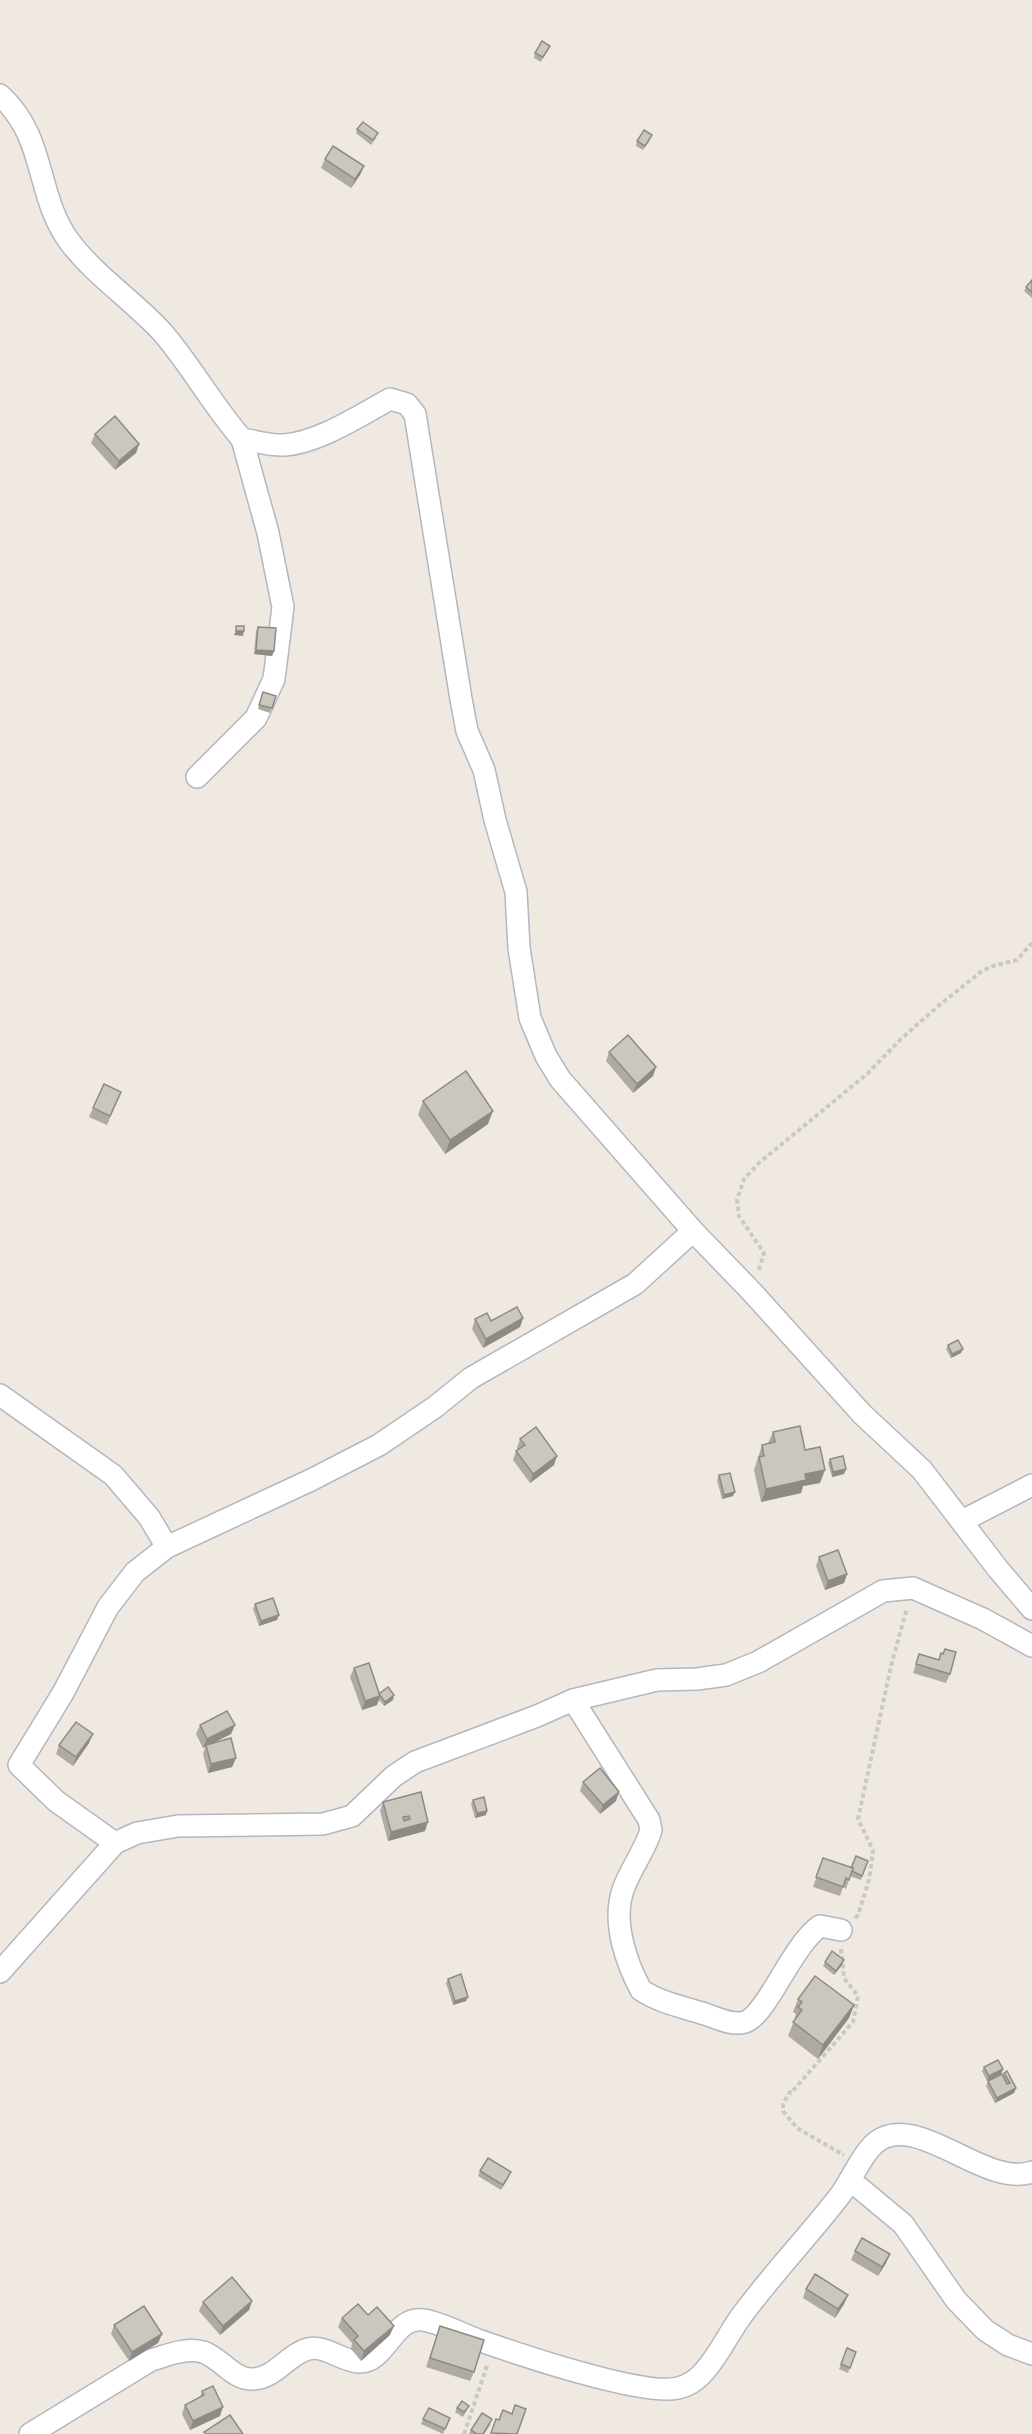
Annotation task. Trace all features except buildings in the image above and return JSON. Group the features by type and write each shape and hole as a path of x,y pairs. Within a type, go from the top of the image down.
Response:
{"street":[{"path":"0,95 13,107 28,128 51,207 69,241 162,333 191,367 225,420 242,439 268,533 283,607 274,679 256,718 197,777"},
{"path":"242,439 283,445 302,442 390,399 407,404 416,414 460,699 467,731 484,770 495,820 516,892 519,948 530,1018 546,1056 560,1079 693,1231 752,1291 862,1414 922,1470 1032,1609"},
{"path":"114,1843 56,1802 19,1765 63,1693 108,1607 135,1572 167,1547 311,1480 379,1445 435,1407 471,1378 634,1284 693,1231"},
{"path":"0,1395 113,1475 148,1517 167,1547"},
{"path":"962,1521 1032,1485"},
{"path":"0,1972 114,1843 137,1833 178,1826 323,1824 351,1816 394,1776 415,1762 573,1700 657,1680 697,1679 726,1675 758,1662 883,1591 913,1588 982,1619 1032,1646"},
{"path":"573,1700 649,1820 651,1830 648,1841 623,1890 619,1909 624,1948 641,1990 671,2005 725,2022 744,2023 759,2014 795,1952 814,1931 820,1926 841,1930"},
{"path":"30,2434 151,2360 190,2351 202,2352 244,2379 255,2379 266,2377 304,2349 317,2347 360,2362 370,2359 408,2322 422,2320 493,2345 628,2383 658,2389 676,2388 690,2383 703,2373 740,2317 855,2172 873,2145 886,2136 918,2137 994,2171 1021,2176 1032,2172"},
{"path":"855,2172 903,2224 956,2300 985,2330 1008,2345 1032,2354"}],"path":[{"path":"752,1291 764,1253 739,1216 736,1200 744,1179 760,1161 867,1074 937,1007 982,971 1017,960 1032,943"},
{"path":"855,2172 797,2128 783,2111 783,2104 790,2092 853,2022 851,2021 856,2012 858,1996 844,1978 842,1969 841,1930 858,1915 869,1880 873,1850 858,1819 891,1666 913,1588"},
{"path":"464,2434 473,2405 483,2384 493,2345"}]}
